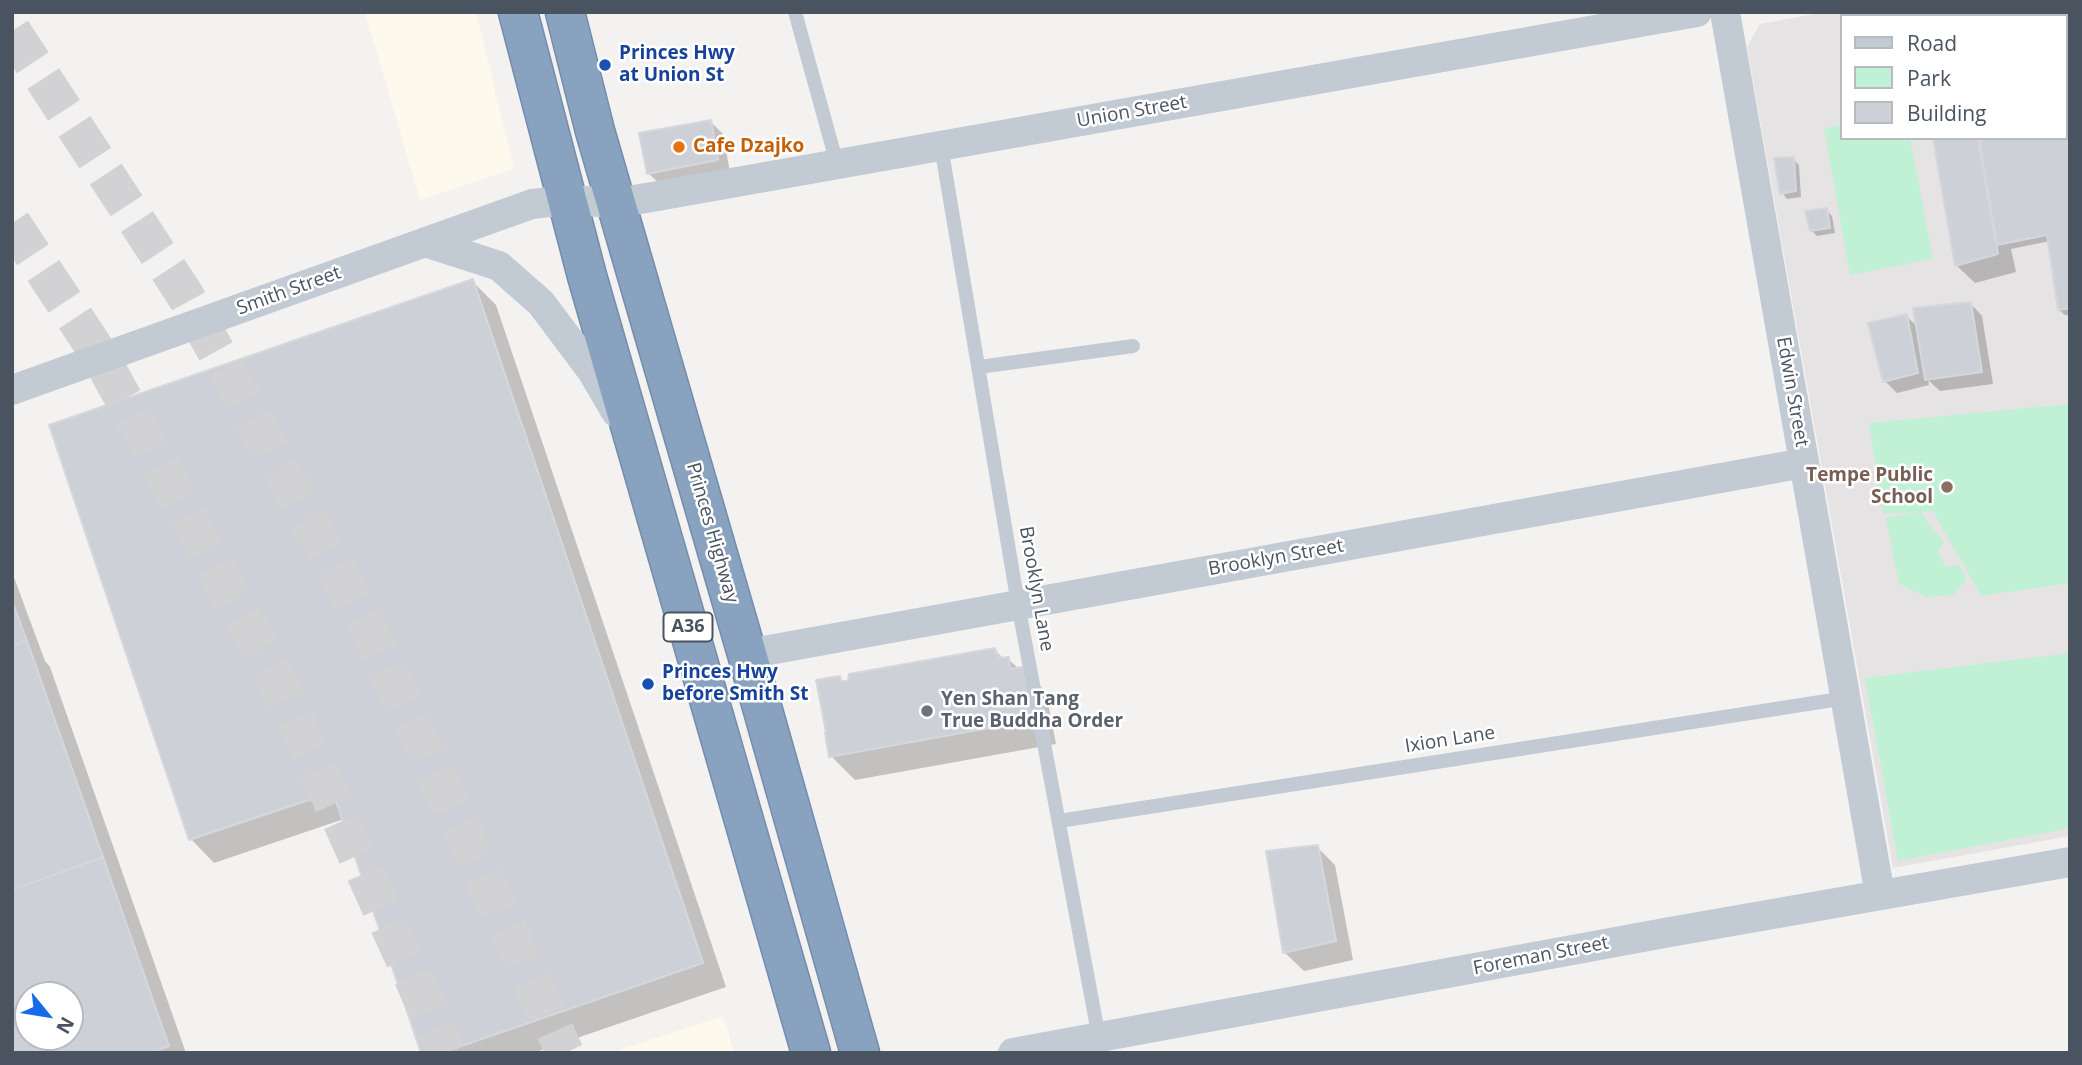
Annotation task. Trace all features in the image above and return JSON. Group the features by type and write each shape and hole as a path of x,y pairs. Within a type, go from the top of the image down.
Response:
{"highway":[{"name":"A36","path":"518,12 587,276 811,1053"},
{"name":"Princes Highway","path":"565,12 594,131 860,1053"}],"street":[{"name":"Union Street","path":"567,200 616,203 1697,12"},
{"name":"Edwin Street","path":"1726,12 1880,895"},
{"name":"Smith Street","path":"12,390 532,204 567,200"},
{"path":"425,242 499,266 541,303 592,371 636,445"},
{"name":"Brooklyn Street","path":"747,654 1804,463"},
{"name":"Foreman Street","path":"1013,1053 2070,862"}],"lane":[{"path":"795,12 837,164"},
{"name":"Brooklyn Lane","path":"941,146 1018,604 1099,1038"},
{"path":"979,367 1133,346"},
{"name":"Ixion Lane","path":"1059,821 1846,698"}],"shaded area":[{"path":"365,12 476,12 514,169 420,200"},
{"name":"Tempe Public School","path":"1825,12 2070,12 2070,836 1893,868 1747,47 1760,24"},
{"path":"723,1016 734,1053 611,1053"}],"green space":[{"path":"1840,125 1840,140 1910,140 1933,259 1850,275 1824,128"},
{"path":"2070,404 2070,583 1981,596 1933,511 1920,512 1944,543 1938,552 1946,568 1958,564 1967,579 1953,595 1927,597 1899,584 1886,518 1918,512 1883,514 1869,423"},
{"path":"2070,653 2070,828 1898,861 1865,678"}],"building":[{"path":"2068,108 2070,308 2058,310 2047,235 1997,245 1979,140 2068,140"},
{"name":"Cafe Dzajko","path":"711,120 718,160 647,174 639,133"},
{"path":"1933,140 1978,140 1998,254 1955,266"},
{"path":"1794,157 1796,191 1780,194 1774,158"},
{"path":"1827,208 1830,228 1810,231 1805,211"},
{"path":"473,279 703,963 441,1053 421,1053 333,792 189,840 49,425"},
{"path":"1971,302 1982,372 1925,380 1913,308"},
{"path":"1907,314 1918,373 1883,382 1868,323"},
{"path":"12,601 27,641 12,646"},
{"path":"27,641 103,857 12,890 12,646"},
{"name":"Yen Shan Tang True Buddha Order","path":"995,648 999,658 1009,657 1010,669 1023,667 1033,720 829,757 816,680 840,676 841,681 848,681 849,674"},
{"path":"1318,845 1336,941 1283,953 1266,851"},
{"path":"103,857 169,1046 149,1053 12,1053 12,890"}],"tunnel":[{"path":"12,31 185,295 369,629 565,1053"},
{"path":"12,223 100,356 276,678 447,1053"}],"place":[{"name":"Princes Hwy at Union St","path":"605,65"},
{"name":"Cafe Dzajko","path":"679,147"},
{"name":"Tempe Public School","path":"1947,487"},
{"name":"Princes Hwy before Smith St","path":"648,684"},
{"name":"Yen Shan Tang True Buddha Order","path":"927,711"}]}
